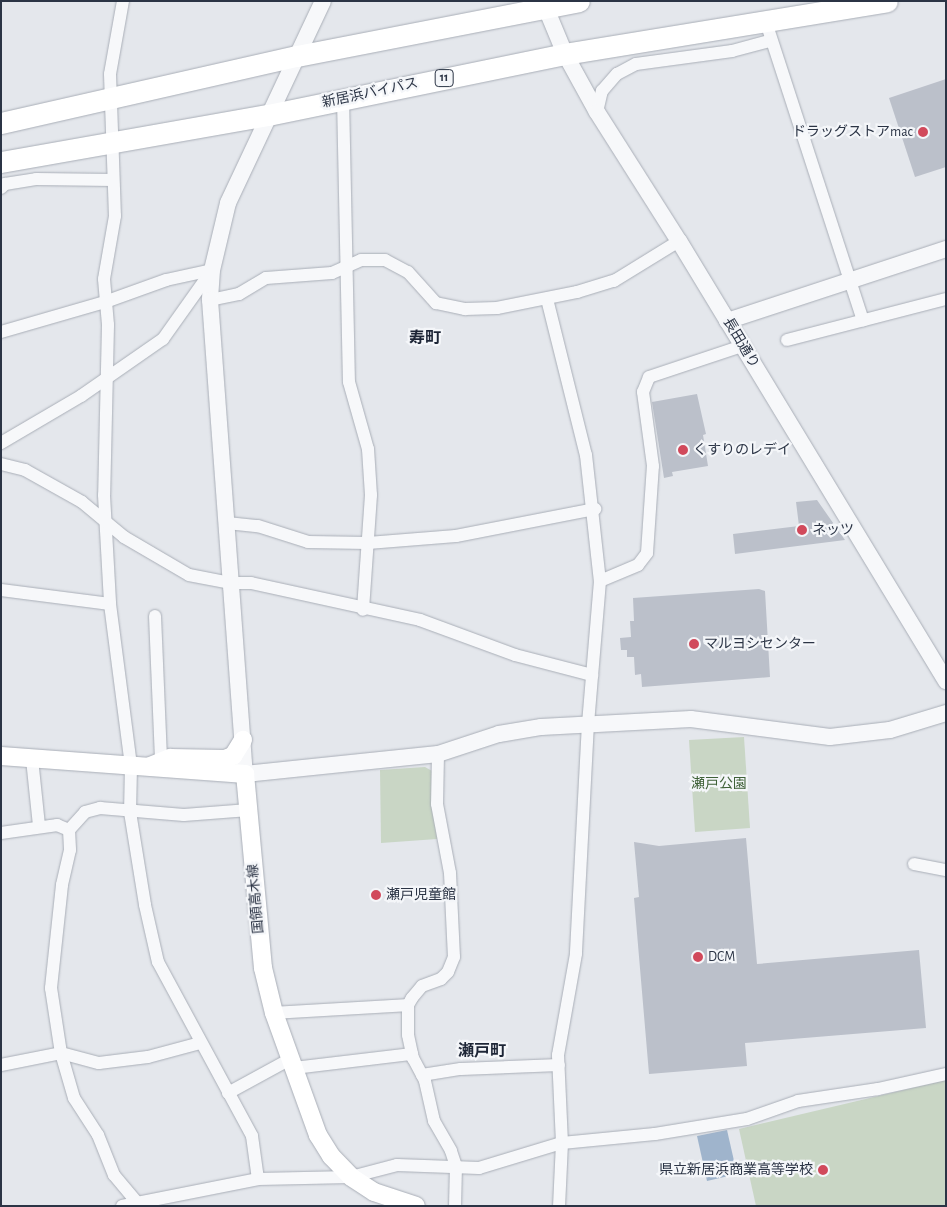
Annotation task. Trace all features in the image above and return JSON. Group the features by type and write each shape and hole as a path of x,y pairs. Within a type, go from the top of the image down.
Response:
{"highway":[{"path":"1,122 544,4 579,1"},
{"name":"新居浜バイパス","path":"1,162 112,144 268,115 343,98 565,54 764,19 887,1"}],"main road":[{"path":"138,767 161,760 225,759 233,756 243,740"},
{"path":"1,756 245,774"},
{"name":"国領高木線","path":"245,774 263,968 274,1013 318,1135 331,1156 351,1177 374,1192 416,1206"}],"street":[{"path":"123,1 110,74 109,97 115,216 104,279 108,376 105,519 110,604 138,767 130,812 145,906 158,962 200,1043 252,1136 258,1179"},
{"path":"323,1 228,203 212,270 210,300 245,774 438,754 500,734 588,723 714,720 830,737 883,731 946,713"},
{"name":"長田通り","path":"544,4 565,54 597,112 679,241 946,681"},
{"path":"764,19 769,41 863,320"},
{"path":"597,112 607,86 616,74 636,64 732,51 769,41"},
{"path":"343,98 349,382 368,449 372,495 363,610"},
{"path":"1,188 5,184 36,179 113,180"},
{"path":"210,300 239,294 266,278 332,273 348,264 361,260 385,260 418,281 436,303 465,309 497,308 614,281 679,241"},
{"path":"727,321 946,249"},
{"path":"1,332 105,302 166,280 212,270"},
{"path":"1,443 163,340 212,270"},
{"path":"547,298 586,455 595,509 600,581 588,723 576,954 564,1014 559,1065 562,1143 559,1206"},
{"path":"787,340 946,299"},
{"path":"600,581 638,565 647,553 653,466 643,392 649,377 742,346"},
{"path":"1,464 25,470 105,519 124,537 163,563 202,579 231,583 251,583 363,610 420,620 515,655 592,675"},
{"path":"227,523 258,526 308,542 368,543 456,536 595,509"},
{"path":"1,590 110,604"},
{"path":"155,616 161,760"},
{"path":"438,754 437,804 450,873 454,957 448,972 441,979 422,986 408,1005 408,1035 412,1054 422,1074 434,1121 451,1151 456,1166 455,1206"},
{"path":"32,759 40,826"},
{"path":"138,1203 114,1175 98,1135 74,1098 61,1053 52,988 62,885 70,850 69,830 85,812 100,808 184,815 249,810"},
{"path":"1,833 57,825 69,830"},
{"path":"914,864 946,870"},
{"path":"274,1013 408,1005"},
{"path":"1,1065 61,1053 99,1063 148,1056 200,1043"},
{"path":"228,1093 292,1063 412,1054"},
{"path":"422,1074 461,1069 559,1065"},
{"path":"122,1206 258,1179 351,1177 397,1165 479,1168 562,1143 655,1134 747,1119 798,1100 878,1089 946,1074"}],"green space":[{"name":"瀬戸公園","path":"744,737 750,828 695,832 689,740"},
{"path":"425,767 432,771 437,839 381,843 380,770"},
{"name":"県立新居浜商業高等学校","path":"946,1080 946,1206 756,1206 739,1129"}],"water":[{"path":"727,1130 737,1174 707,1181 697,1136"}],"building":[{"name":"ドラッグストアmac","path":"946,79 946,167 915,177 889,98"},
{"name":"くすりのレデイ","path":"697,394 706,434 703,435 708,466 672,472 673,476 664,478 652,402"},
{"name":"ネッツ","path":"817,500 845,540 735,554 733,534 799,526 796,502"},
{"name":"マルヨシセンター","path":"759,589 765,591 770,677 642,687 641,674 635,675 634,657 627,657 627,650 621,650 620,638 631,637 630,621 634,621 633,598"},
{"name":"DCM","path":"746,838 757,964 919,950 926,1028 745,1043 747,1066 649,1074 634,898 639,897 634,842 659,846"}],"place":[{"name":"ドラッグストアmac","path":"923,132"},
{"name":"くすりのレデイ","path":"683,450"},
{"name":"ネッツ","path":"802,530"},
{"name":"マルヨシセンター","path":"694,644"},
{"name":"瀬戸児童館","path":"376,895"},
{"name":"DCM","path":"698,957"},
{"name":"県立新居浜商業高等学校","path":"823,1170"}],"district":[{"name":"寿町","path":"425,338"},
{"name":"瀬戸町","path":"482,1051"}]}
